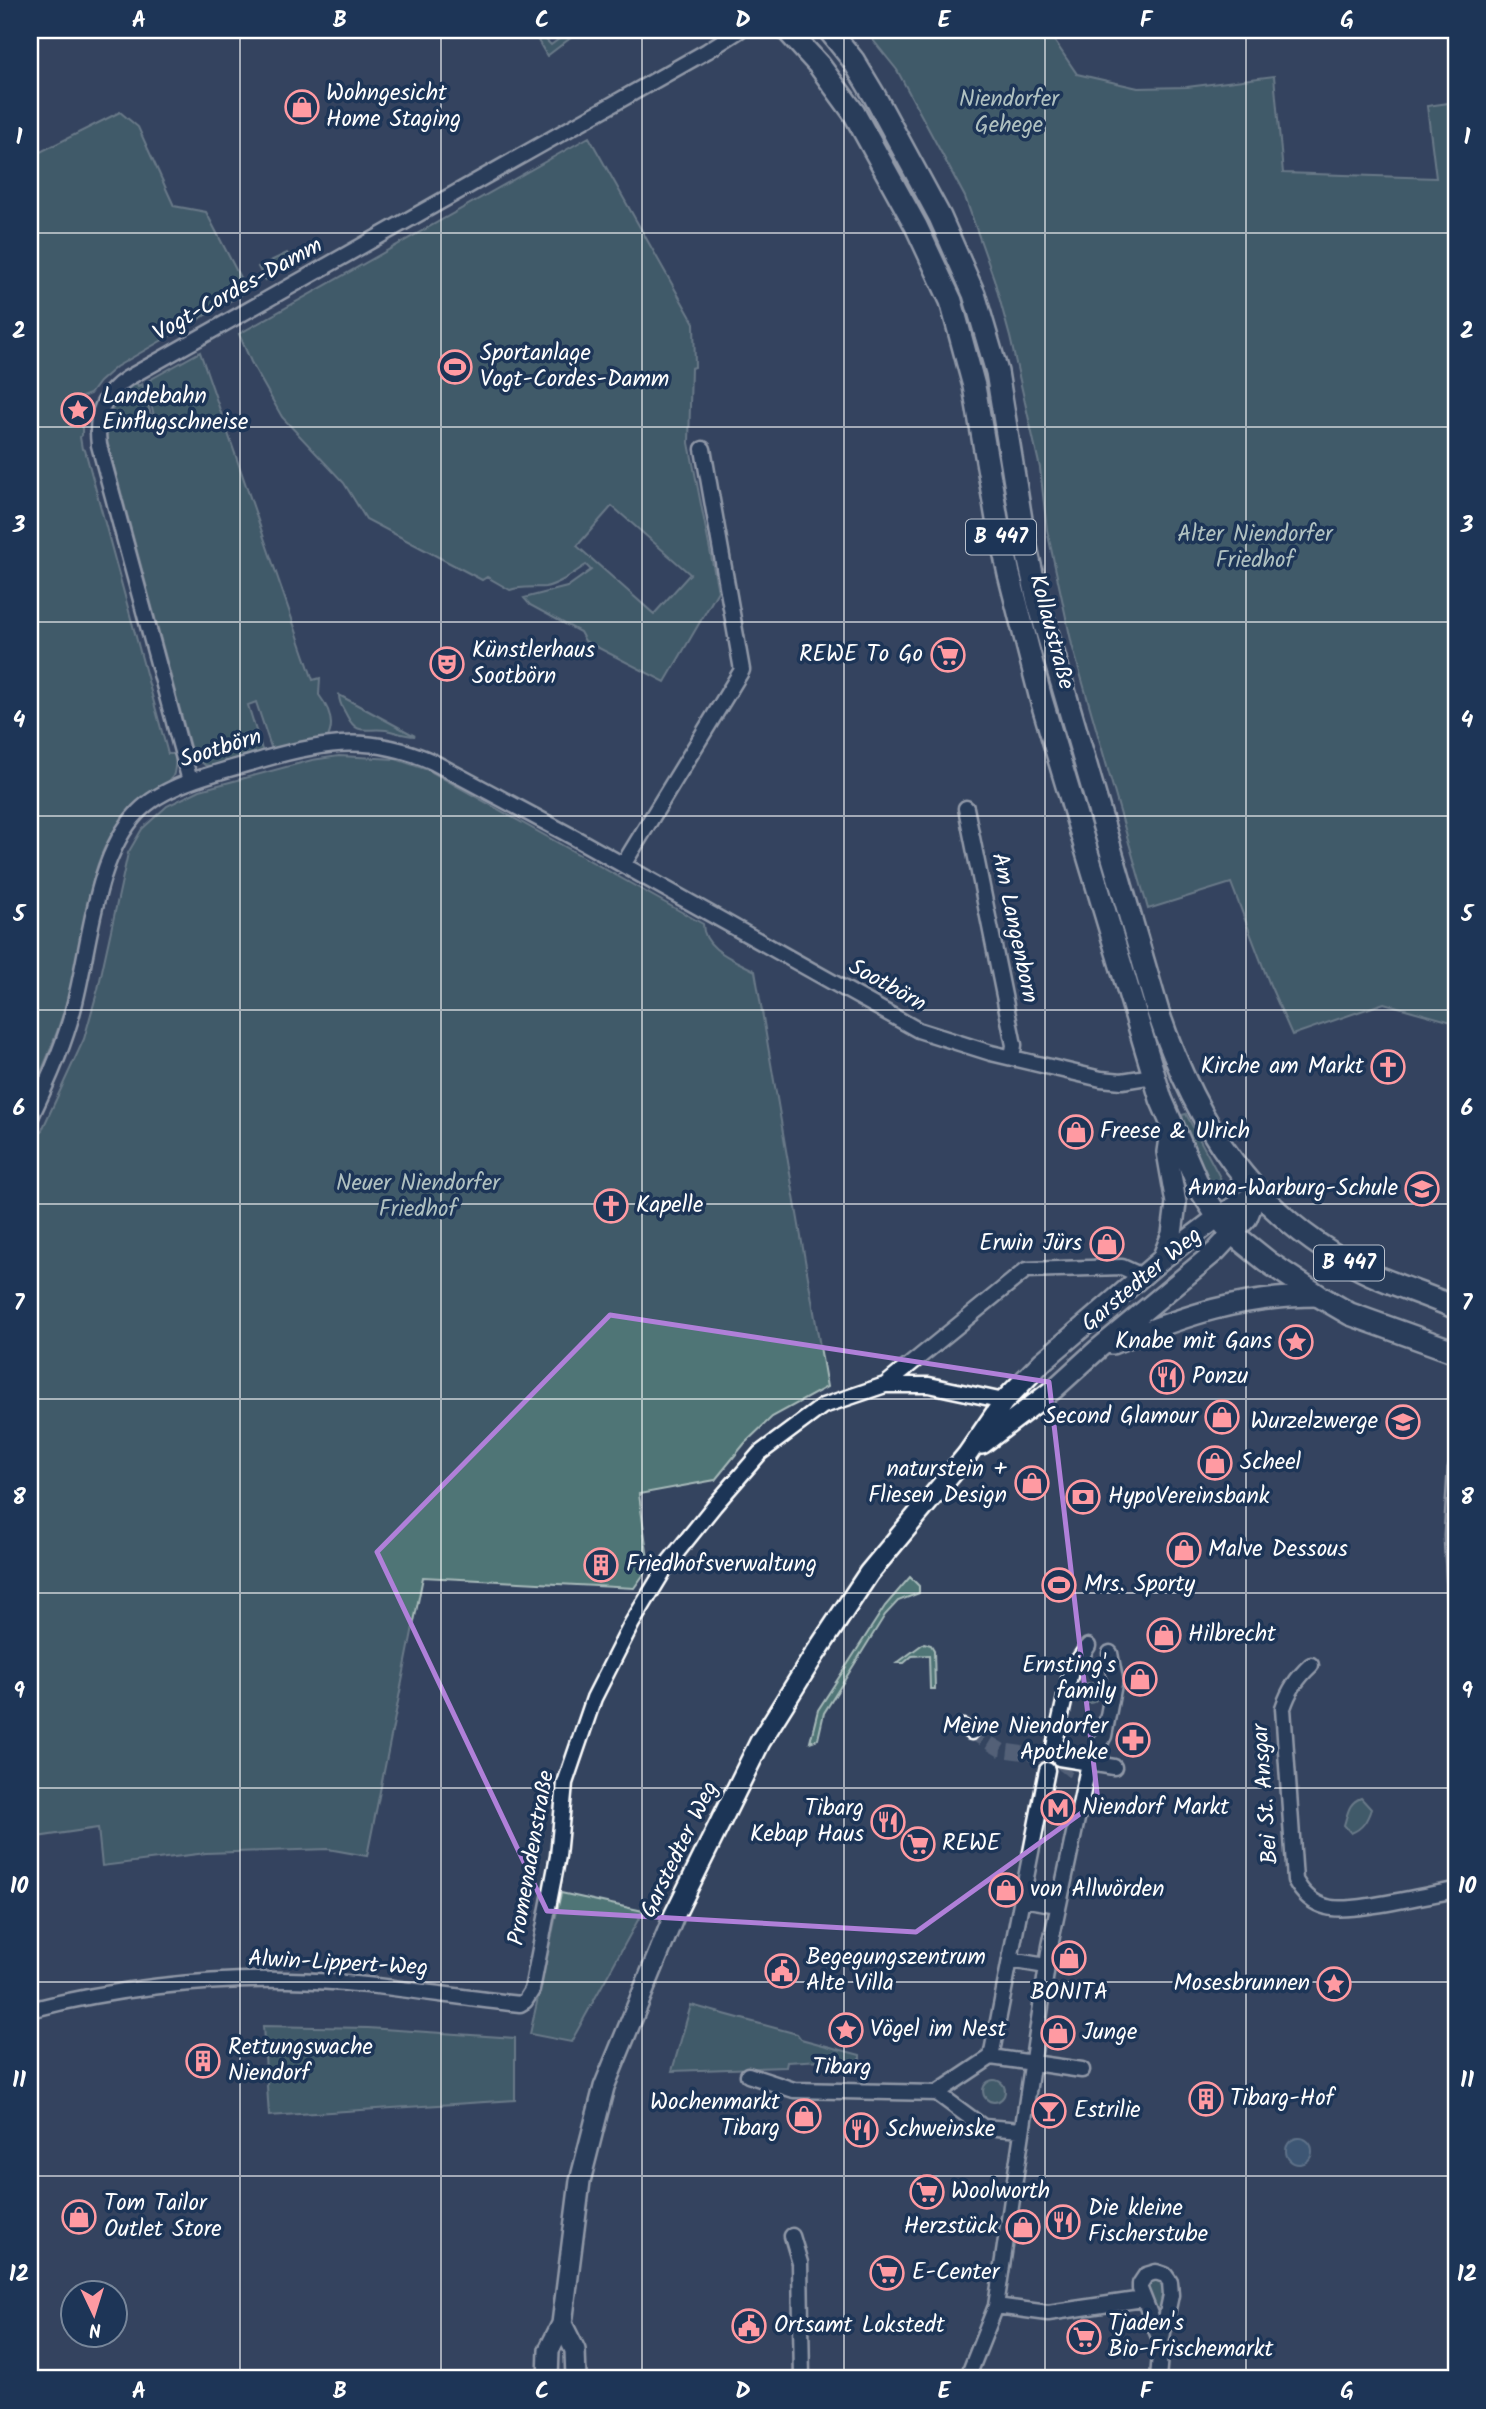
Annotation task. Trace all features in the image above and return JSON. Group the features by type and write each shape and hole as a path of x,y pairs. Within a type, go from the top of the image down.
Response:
{"main road":[{"name":"Kollaustraße","path":"787,30 819,65 854,113 906,207 951,301 974,386 997,519 1021,626 1153,1076"},
{"name":"Kollaustraße","path":"829,30 865,79 936,210 963,266 983,318 997,372 1024,538 1038,601 1158,1012 1178,1069 1211,1131 1257,1193"},
{"name":"B 447","path":"1153,1076 1171,1125 1200,1189 1233,1234 1268,1262 1350,1314 1456,1352"},
{"path":"1161,1260 1172,1234 1176,1203 1167,1152 1171,1125"},
{"name":"B 447","path":"1257,1193 1298,1229 1344,1260 1386,1281 1456,1308"},
{"name":"Garstedter Weg","path":"548,2379 549,2350 562,2324 580,2181 604,2087 674,1916 760,1742 813,1657 889,1548 967,1455 1003,1401 1042,1361 1161,1260 1218,1217 1257,1193"},
{"name":"Garstedter Weg","path":"967,1455 1054,1389 1216,1251 1247,1218 1257,1193"},
{"path":"1098,1349 1223,1305 1275,1297 1319,1296"},
{"name":"Garstedter Weg","path":"562,2324 575,2350 576,2379"}],"street":[{"name":"Vogt-Cordes-Damm","path":"190,780 99,444 99,415 108,395 128,378 740,30"},
{"path":"622,865 742,670 703,449"},
{"name":"Sootbörn","path":"30,1119 71,1021 102,882 114,845 139,811 190,780 322,745 363,742 409,751 433,762 918,1030 1012,1058 1109,1081 1153,1076"},
{"name":"Am Langenborn","path":"966,808 1014,1045 1012,1058"},
{"name":"Promenadenstraße","path":"885,1385 1026,1270 1122,1267 1142,1276"},
{"name":"Promenadenstraße","path":"520,2004 532,1990 558,1856 565,1783 594,1698 632,1623 669,1562 760,1453 823,1406 885,1385 929,1385 1003,1401"},
{"path":"1456,1468 1452,1536 1456,1612"},
{"path":"1088,1646 1071,1671 1062,1759 1114,1768"},
{"path":"967,2379 996,2306 1046,1966 1057,1947 1058,1905 1089,1763 1104,1736 1115,1679 1110,1653"},
{"name":"Bei St. Ansgar","path":"1311,1665 1297,1678 1283,1709 1295,1880 1301,1890 1312,1902 1338,1908 1456,1890"},
{"path":"990,2057 1047,1770"},
{"path":"1022,1899 1058,1905"},
{"path":"1010,1960 1046,1966"},
{"name":"Alwin-Lippert-Weg","path":"30,2010 126,1990 227,1981 288,1980 427,1991 520,2004"},
{"path":"1022,2130 983,2127 937,2093 990,2057 1082,2070"},
{"name":"Tibarg","path":"748,2075 794,2090 937,2093"},
{"path":"792,2236 800,2263 802,2379"},
{"path":"1158,2379 1161,2342 1171,2295 1168,2278 1156,2272 1146,2275 1140,2284 1143,2299 1161,2342"},
{"path":"996,2306 1048,2313 1143,2299"}],"highlighted area":[{"path":"610,1315 1049,1382 1098,1801 916,1932 547,1911 377,1552"}],"green space":[{"path":"532,30 540,30 538,32 551,45 571,30 581,30 547,56"},
{"name":"Alter Niendorfer Friedhof","path":"865,30 1047,30 1077,74 1138,88 1187,87 1274,76 1283,173 1436,178 1427,106 1456,102 1456,1037 1452,1022 1384,1003 1292,1035 1231,883 1148,909 1072,645 1047,530 1040,468 994,279 965,197 897,70"},
{"path":"120,112 138,127 174,206 206,212 247,291 116,367 90,394 66,403 68,416 82,417 82,449 85,450 168,754 176,754 175,771 170,780 128,812 104,849 92,885 66,1005 30,1096 30,157"},
{"name":"Sportanlage Vogt-Cordes-Damm","path":"589,137 694,323 695,367 691,368 689,443 718,591 665,682 585,641 580,632 530,605 524,598 567,587 591,570 586,565 551,586 510,590 487,577 482,580 366,519 344,483 282,417 251,362 239,334","holes":["612,506 690,574 654,614 577,546"]},
{"path":"287,253 292,264 265,280 258,267"},
{"path":"200,352 313,680 320,678 319,695 326,705 331,721 327,739 272,750 256,702 248,705 263,753 211,766 205,765 192,754 106,437 114,406 129,386 136,381 138,386 142,384 151,415 154,416 146,382"},
{"path":"339,695 415,736 355,727 340,703"},
{"name":"Neuer Niendorfer Friedhof","path":"339,756 396,759 428,770 703,924 704,933 714,947 755,971 827,1387 772,1417 745,1443 715,1480 639,1494 649,1567 634,1588 423,1577 367,1856 328,1849 206,1853 102,1866 98,1828 30,1838 30,1156 84,1039 98,989 128,853 142,829 167,806 200,790 312,760"},
{"path":"1186,1114 1223,1183 1220,1191 1214,1190 1187,1138 1182,1115"},
{"path":"910,1577 919,1586 919,1593 898,1601 885,1615 824,1713 818,1739 810,1742 818,1710 885,1606"},
{"path":"924,1643 931,1645 934,1650 935,1689 930,1689 929,1655 912,1656 904,1663 897,1663"},
{"path":"1089,1683 1096,1686 1099,1693 1096,1700 1089,1703 1082,1700 1079,1693 1082,1686"},
{"path":"1361,1798 1371,1809 1364,1824 1351,1833 1344,1825 1351,1806"},
{"path":"561,1893 643,1911 571,2042 530,2034"},
{"path":"691,2005 797,2034 801,2039 860,2055 860,2063 823,2065 822,2060 787,2062 786,2067 672,2071"},
{"path":"263,2026 368,2028 515,2038 515,2100 269,2116"},
{"path":"994,2080 1002,2083 1005,2091 1002,2099 994,2102 986,2099 983,2091 986,2083"},
{"path":"1158,2279 1163,2284 1163,2291 1158,2312 1151,2301 1148,2288 1151,2280"}],"water":[{"path":"1299,2138 1308,2142 1312,2151 1308,2160 1299,2164 1290,2160 1286,2151 1290,2142"}],"tunnel":[{"path":"971,1732 1001,1750 1059,1758"},
{"path":"1063,1773 1067,1768"}],"place":[{"name":"Wohngesicht Home Staging","path":"302,107"},
{"name":"Sportanlage Vogt-Cordes-Damm","path":"455,367"},
{"name":"Landebahn Einflugschneise","path":"78,410"},
{"name":"REWE To Go","path":"948,655"},
{"name":"Künstlerhaus Sootbörn","path":"447,664"},
{"name":"Kirche am Markt","path":"1388,1067"},
{"name":"Freese & Ulrich","path":"1076,1132"},
{"name":"Anna-Warburg-Schule","path":"1422,1189"},
{"name":"Kapelle","path":"611,1206"},
{"name":"Erwin Jürs","path":"1107,1244"},
{"name":"Knabe mit Gans","path":"1296,1342"},
{"name":"Ponzu","path":"1167,1377"},
{"name":"Second Glamour","path":"1222,1417"},
{"name":"Wurzelzwerge","path":"1403,1422"},
{"name":"Scheel","path":"1215,1463"},
{"name":"naturstein + Fliesen Design","path":"1032,1483"},
{"name":"HypoVereinsbank","path":"1083,1497"},
{"name":"Malve Dessous","path":"1184,1550"},
{"name":"Friedhofsverwaltung","path":"601,1565"},
{"name":"Mrs. Sporty","path":"1059,1585"},
{"name":"Hilbrecht","path":"1164,1635"},
{"name":"Ernsting's family","path":"1140,1679"},
{"name":"Meine Niendorfer Apotheke","path":"1133,1740"},
{"name":"Niendorf Markt","path":"1058,1808"},
{"name":"Tibarg Kebap Haus","path":"888,1822"},
{"name":"REWE","path":"918,1844"},
{"name":"von Allwörden","path":"1006,1890"},
{"name":"BONITA","path":"1069,1958"},
{"name":"Begegungszentrum Alte Villa","path":"782,1971"},
{"name":"Mosesbrunnen","path":"1334,1984"},
{"name":"Vögel im Nest","path":"846,2030"},
{"name":"Junge","path":"1058,2033"},
{"name":"Rettungswache Niendorf","path":"203,2061"},
{"name":"Tibarg-Hof","path":"1206,2099"},
{"name":"Estrilie","path":"1049,2111"},
{"name":"Wochenmarkt Tibarg","path":"804,2116"},
{"name":"Schweinske","path":"861,2130"},
{"name":"Woolworth","path":"927,2192"},
{"name":"Tom Tailor Outlet Store","path":"79,2217"},
{"name":"Die kleine Fischerstube","path":"1063,2222"},
{"name":"Herzstück","path":"1023,2227"},
{"name":"E-Center","path":"887,2273"},
{"name":"Ortsamt Lokstedt","path":"749,2326"},
{"name":"Tjaden's Bio-Frischemarkt","path":"1084,2337"}],"park label":[{"name":"Niendorfer Gehege","path":"1009,113"}]}
